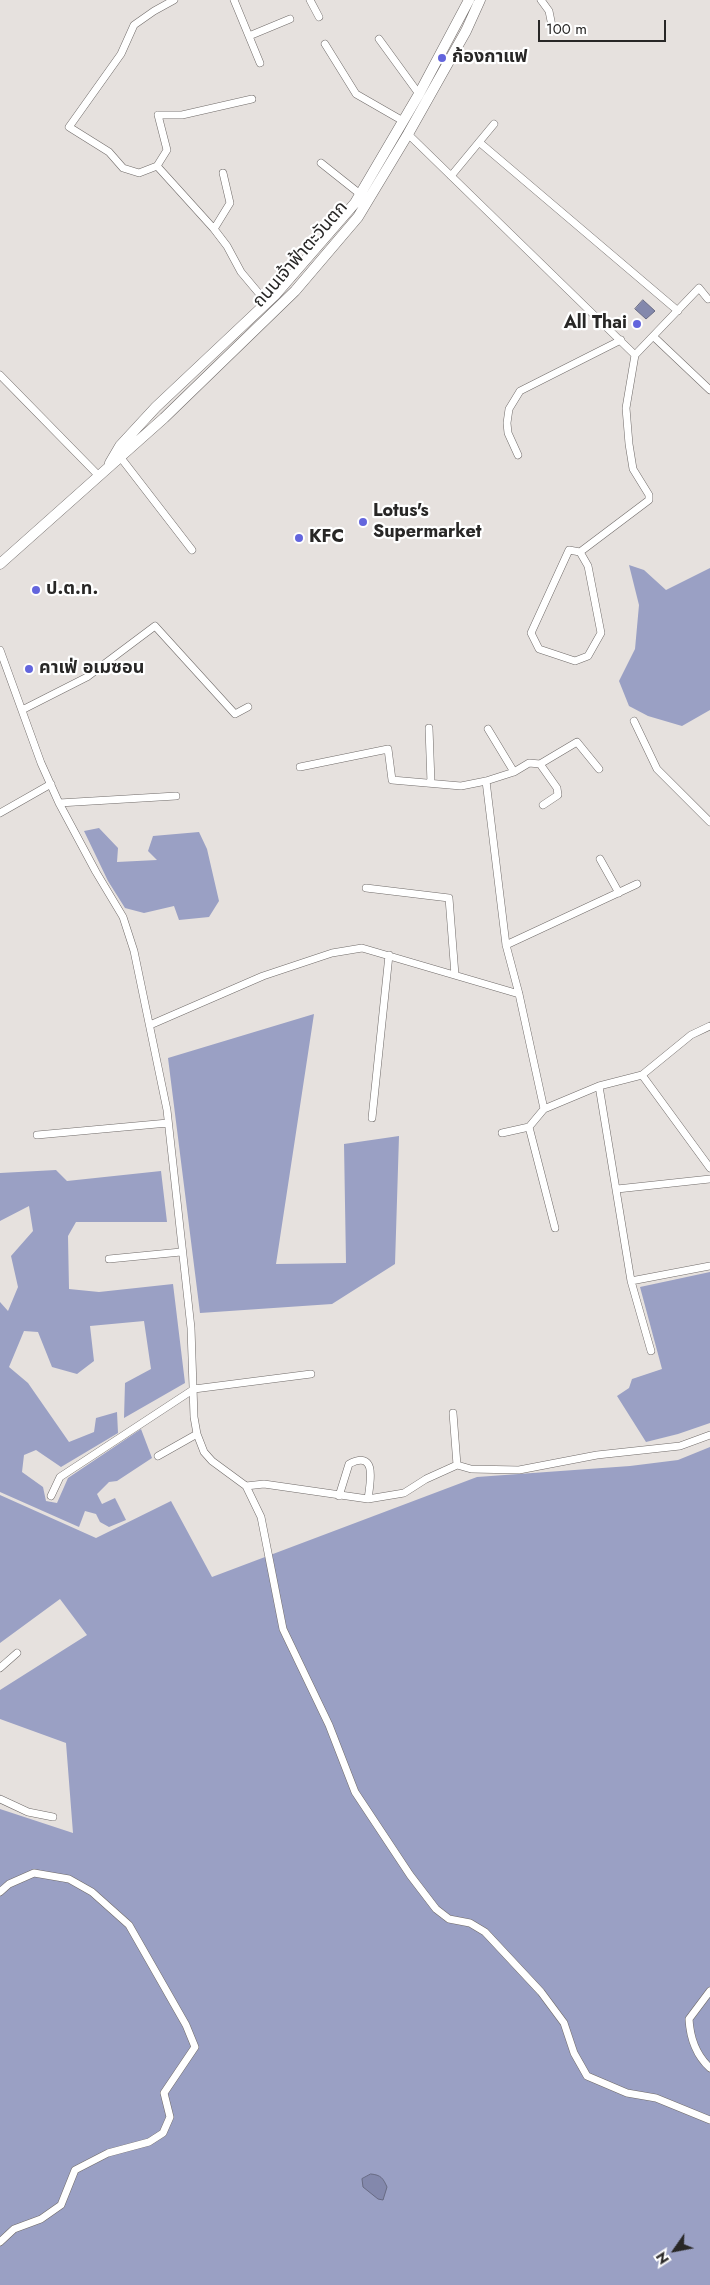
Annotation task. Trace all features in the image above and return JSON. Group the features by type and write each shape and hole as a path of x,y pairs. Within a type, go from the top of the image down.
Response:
{"main road":[{"name":"ถนนเจ้าฟ้าตะวันตก","path":"110,464 120,446 156,406 267,302 355,203 419,94 469,0"},
{"name":"ถนนเจ้าฟ้าตะวันตก","path":"0,564 110,464 121,458 294,291 358,217 408,134 480,0"}],"street":[{"path":"174,0 134,25 121,54 68,128 109,152 123,168 139,173 157,166 167,150 158,115 182,116 252,99"},
{"path":"234,0 260,63"},
{"path":"310,0 319,17"},
{"path":"541,0 549,10 552,26"},
{"path":"249,36 290,20"},
{"path":"380,39 419,94"},
{"path":"326,44 356,94 403,121"},
{"path":"451,176 494,124"},
{"path":"408,134 635,355"},
{"path":"479,142 678,311"},
{"path":"321,163 360,194"},
{"path":"157,166 214,229 227,246 241,272 267,302"},
{"path":"214,229 230,203 223,173"},
{"path":"580,552 588,566 601,634 588,656 575,661 539,649 531,632 569,550 580,552 649,500 649,495 633,469 629,444 626,408 635,355 654,337 698,288 708,299"},
{"path":"654,337 710,390"},
{"path":"518,455 508,433 507,423 509,408 520,391 621,340"},
{"path":"0,375 98,475"},
{"path":"121,458 192,550"},
{"path":"22,710 86,676 155,626 234,714 248,707"},
{"path":"0,650 59,803 96,872 123,916 134,951 168,1123 191,1328 196,1434 204,1452 212,1461 246,1486 261,1517 283,1628 302,1672 329,1725 355,1792 410,1876 436,1909 449,1919 470,1923 485,1932 541,1992 564,2023 574,2053 587,2076 627,2093 656,2098 710,2120"},
{"path":"634,721 657,769 710,822"},
{"path":"429,728 430,783"},
{"path":"488,729 514,772"},
{"path":"300,767 388,749 392,780 461,786 486,781 514,772 530,763 540,764 577,742 599,769"},
{"path":"540,764 557,788 558,795 543,805"},
{"path":"486,781 506,945 519,994 544,1109"},
{"path":"0,813 51,784"},
{"path":"59,803 176,796"},
{"path":"600,859 619,893"},
{"path":"506,945 636,884"},
{"path":"366,888 449,898 455,975"},
{"path":"150,1025 263,976 332,953 362,948 519,994"},
{"path":"372,1118 389,955"},
{"path":"502,1133 528,1127 544,1109 600,1086 642,1075 691,1035 710,1026"},
{"path":"642,1075 710,1168"},
{"path":"600,1086 632,1281 651,1351"},
{"path":"37,1135 168,1123"},
{"path":"528,1127 555,1228"},
{"path":"617,1189 710,1179"},
{"path":"109,1259 181,1252"},
{"path":"632,1281 710,1266"},
{"path":"51,1496 60,1477 194,1389 312,1374"},
{"path":"453,1413 457,1465"},
{"path":"158,1456 196,1434"},
{"path":"246,1486 264,1484 368,1499 404,1493 426,1479 457,1465 471,1469 519,1470 597,1455 680,1446 710,1435"},
{"path":"339,1496 349,1464 357,1460 364,1460 369,1464 371,1470 368,1499"},
{"path":"0,1668 17,1653"},
{"path":"0,1799 28,1812 53,1817"},
{"path":"0,1892 9,1884 34,1872 69,1879 92,1892 129,1925 186,2025 195,2047 164,2093 170,2117 162,2133 149,2142 108,2153 75,2170 61,2205 41,2219 14,2229 0,2242"},
{"path":"710,1991 689,2019 690,2036 702,2060 710,2068"}],"shaded area":[{"path":"643,300 655,311 646,319 635,309"},
{"path":"629,565 644,570 666,590 710,568 710,710 682,726 648,716 629,706 619,681 635,649 639,605"},
{"path":"99,828 118,848 117,862 157,860 148,851 153,836 199,832 207,849 219,901 209,917 179,920 174,906 144,913 125,908 108,881 84,831"},
{"path":"314,1014 276,1264 346,1263 344,1144 399,1136 395,1264 332,1304 200,1313 168,1058"},
{"path":"56,1170 67,1181 161,1171 167,1222 76,1222 68,1236 69,1289 99,1292 173,1284 185,1383 124,1418 125,1383 151,1369 144,1321 90,1326 94,1361 77,1374 52,1367 38,1332 24,1331 9,1367 28,1383 69,1442 94,1432 96,1418 117,1412 118,1433 61,1467 36,1450 24,1455 22,1472 43,1487 46,1501 57,1503 68,1478 141,1429 152,1458 117,1481 109,1482 97,1494 102,1504 115,1498 126,1520 109,1527 100,1522 96,1514 85,1511 79,1527 0,1492 0,1302 8,1311 18,1287 11,1256 33,1231 29,1206 0,1221 0,1173"},
{"path":"710,1272 710,1423 646,1442 617,1396 629,1388 632,1379 662,1369 640,1287"},
{"path":"710,1447 710,2285 0,2285 0,1809 73,1833 66,1743 0,1719 0,1690 87,1635 60,1599 0,1643 0,1495 96,1538 171,1501 212,1577 477,1477 630,1466 678,1460"},
{"path":"371,2174 379,2176 386,2184 387,2187 383,2200 378,2199 363,2187 362,2179"}],"place":[{"name":"ก้องกาแฟ","path":"442,58"},
{"name":"All Thai","path":"637,324"},
{"name":"Lotus's Supermarket","path":"363,522"},
{"name":"KFC","path":"299,538"},
{"name":"ป.ต.ท.","path":"36,590"},
{"name":"คาเฟ่ อเมซอน","path":"29,669"}]}
